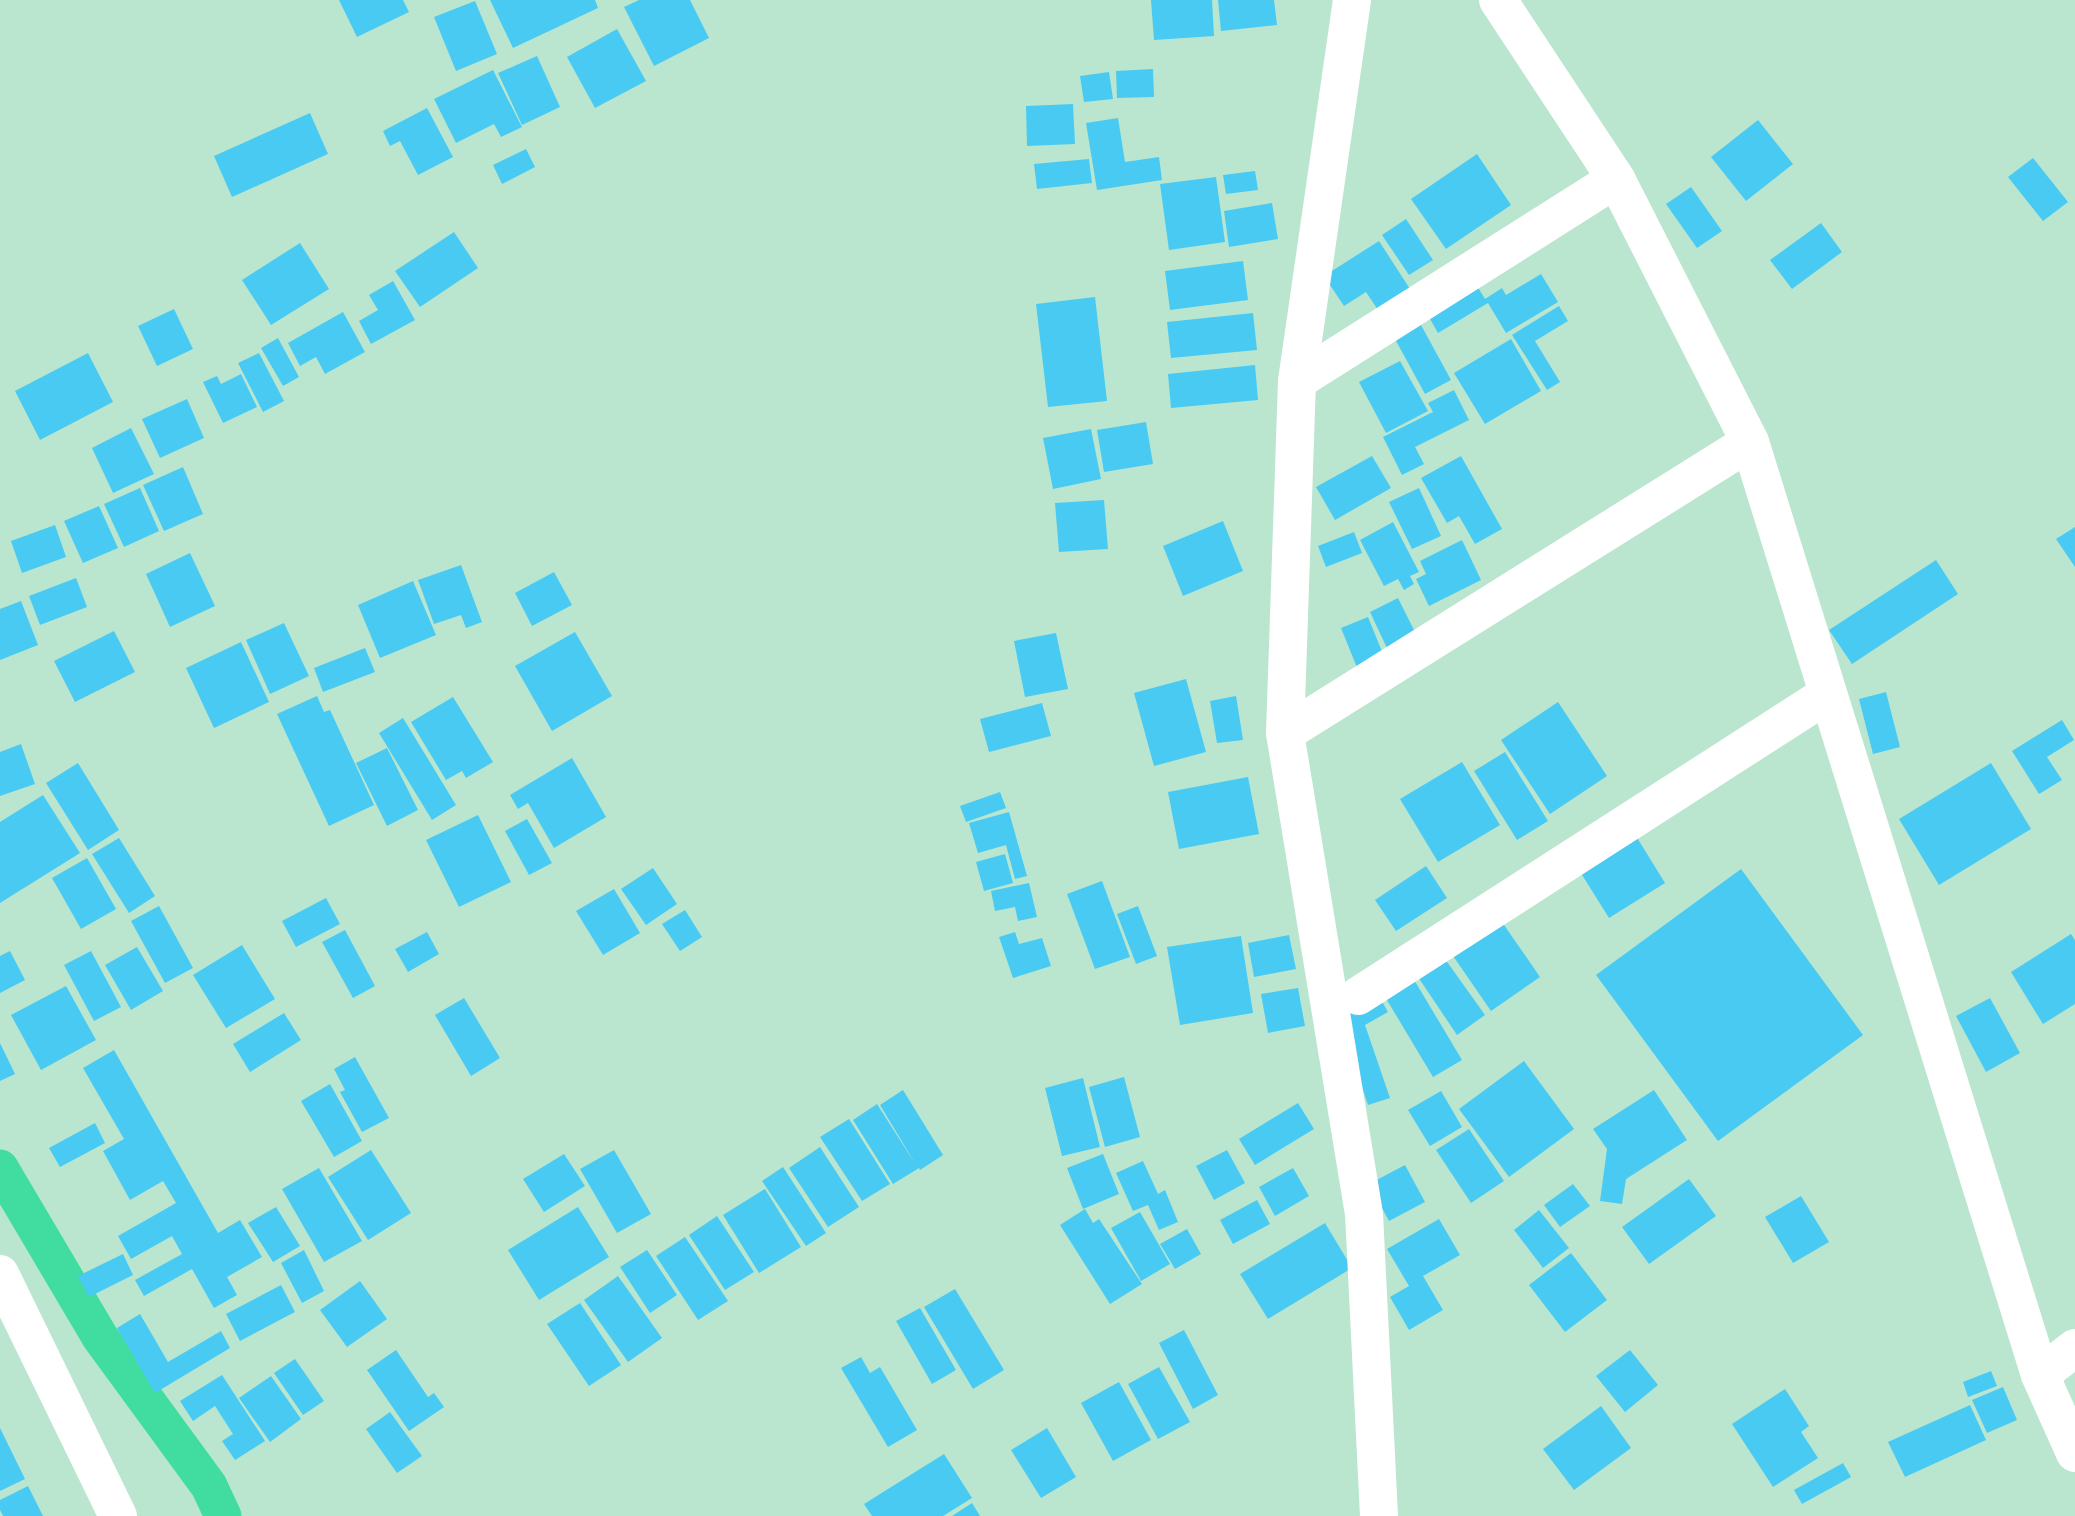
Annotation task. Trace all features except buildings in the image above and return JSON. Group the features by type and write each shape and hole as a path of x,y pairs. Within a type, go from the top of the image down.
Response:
{"street":[{"path":"1352,0 1297,381 1285,733 1364,1214 1378,1516"},
{"path":"1498,0 1616,179 1750,442 2040,1375 2075,1453"},
{"path":"1297,381 1616,179"},
{"path":"1285,733 1750,442"},
{"path":"1358,996 1828,694"},
{"path":"0,1274 118,1516"},
{"path":"2040,1375 2075,1348"}],"waterway":[{"path":"0,1168 100,1337 209,1486 223,1516"}]}
